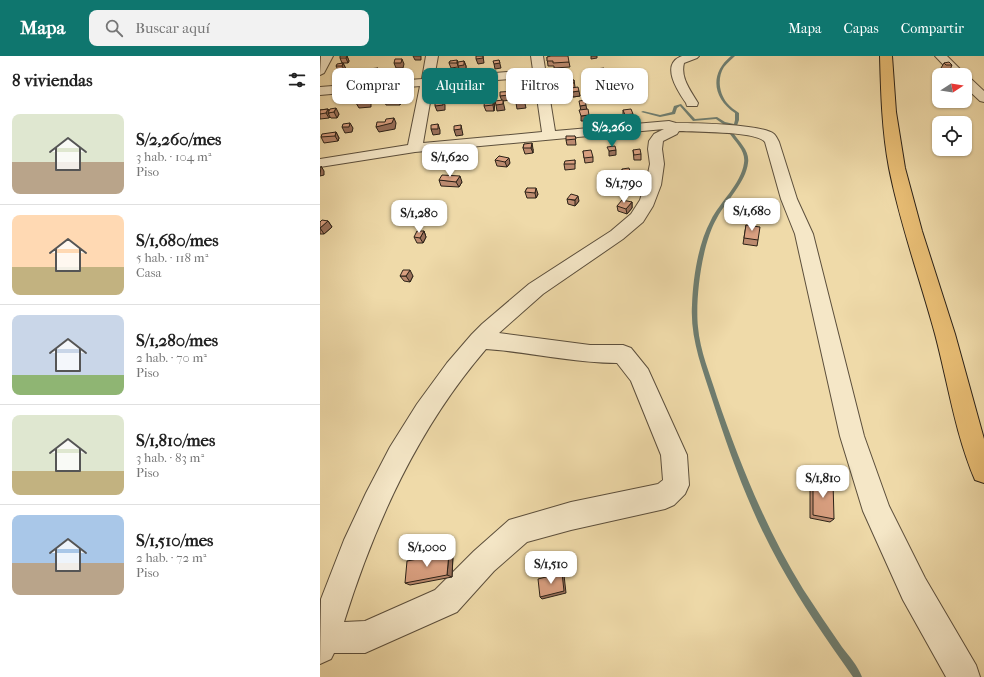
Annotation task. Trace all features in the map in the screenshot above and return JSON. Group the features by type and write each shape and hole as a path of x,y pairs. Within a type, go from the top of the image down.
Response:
{"main road":[{"path":"886,56 888,97 897,167 918,245 946,335 968,429 984,471"}],"street":[{"path":"320,71 327,56"},
{"path":"430,68 432,56"},
{"path":"537,56 538,68"},
{"path":"692,103 679,79 676,68 680,60 694,56"},
{"path":"941,56 953,68"},
{"path":"320,91 422,81"},
{"path":"972,87 984,98"},
{"path":"415,148 423,104"},
{"path":"544,104 549,135"},
{"path":"320,163 415,148 649,125 721,128 763,134 769,137 772,142 789,199 804,234 852,436 877,511 914,588 964,677"},
{"path":"479,340 518,343 590,354 623,354 640,376 674,455 676,485 665,496 571,516 519,530 484,561 446,601 365,637 322,643 368,517 396,460 424,413 451,373 479,340 528,295 622,232 638,217 654,182 657,163 655,145 657,139 672,131 673,127"}],"building":[{"path":"340,56 347,56 346,58 340,58"},
{"path":"476,56 483,56 483,58 476,59"},
{"path":"568,56 569,62 553,63 553,61 547,61 547,57"},
{"path":"395,59 402,59 401,63 394,63"},
{"path":"457,60 457,63 449,63 450,61"},
{"path":"499,60 500,63 494,64 493,61"},
{"path":"464,61 464,65 458,66 458,62"},
{"path":"949,62 952,65 946,65 944,63"},
{"path":"343,63 342,66 336,66 337,64"},
{"path":"578,87 579,91 573,92 573,88"},
{"path":"500,92 506,92 506,95 500,96"},
{"path":"503,100 503,104 496,105 498,104 498,101"},
{"path":"579,101 581,101 581,104 586,105 580,106"},
{"path":"435,104 443,104 443,105 435,106"},
{"path":"484,104 493,104 493,105 484,106"},
{"path":"336,108 334,112 328,113 330,109"},
{"path":"328,109 326,113 320,114 320,110"},
{"path":"588,109 589,115 581,116 579,110"},
{"path":"631,109 633,114 625,115 623,110"},
{"path":"394,118 392,123 376,127 377,122 385,122 386,119"},
{"path":"350,123 349,127 342,127 343,124"},
{"path":"438,124 438,129 431,129 431,125"},
{"path":"461,125 461,129 454,130 454,126"},
{"path":"336,132 335,136 321,137 322,134"},
{"path":"566,136 575,136 576,139 566,140"},
{"path":"532,143 531,148 523,148 524,144"},
{"path":"615,146 616,150 609,151 607,147"},
{"path":"640,149 641,154 634,155 633,150"},
{"path":"591,150 593,157 584,158 583,151"},
{"path":"434,153 433,157 425,158 425,154"},
{"path":"499,156 509,158 505,162 495,160"},
{"path":"575,160 575,164 564,164 565,161"},
{"path":"629,168 631,174 624,175 622,169"},
{"path":"442,175 460,176 456,182 439,180"},
{"path":"527,188 536,188 535,193 525,192"},
{"path":"571,194 578,196 575,200 567,199"},
{"path":"622,200 632,202 626,209 617,206"},
{"path":"322,220 328,221 320,228 320,222"},
{"path":"746,225 760,227 758,240 744,238"},
{"path":"417,231 424,231 420,238 414,237"},
{"path":"403,270 410,270 406,276 400,276"},
{"path":"813,478 833,482 834,519 813,515"},
{"path":"449,553 447,575 405,583 407,561"},
{"path":"562,573 564,591 540,597 538,579"}],"waterway":[{"path":"733,56 721,69 718,76 718,83 721,97 725,103 737,113 737,120 732,134 744,151 746,163 742,176 713,220 705,243 698,274 694,305 696,338 728,438 748,491 764,525 781,559 802,594 858,677"},
{"path":"643,112 660,116 674,113 675,107 681,105 694,120 717,118 724,123 735,125"}]}
